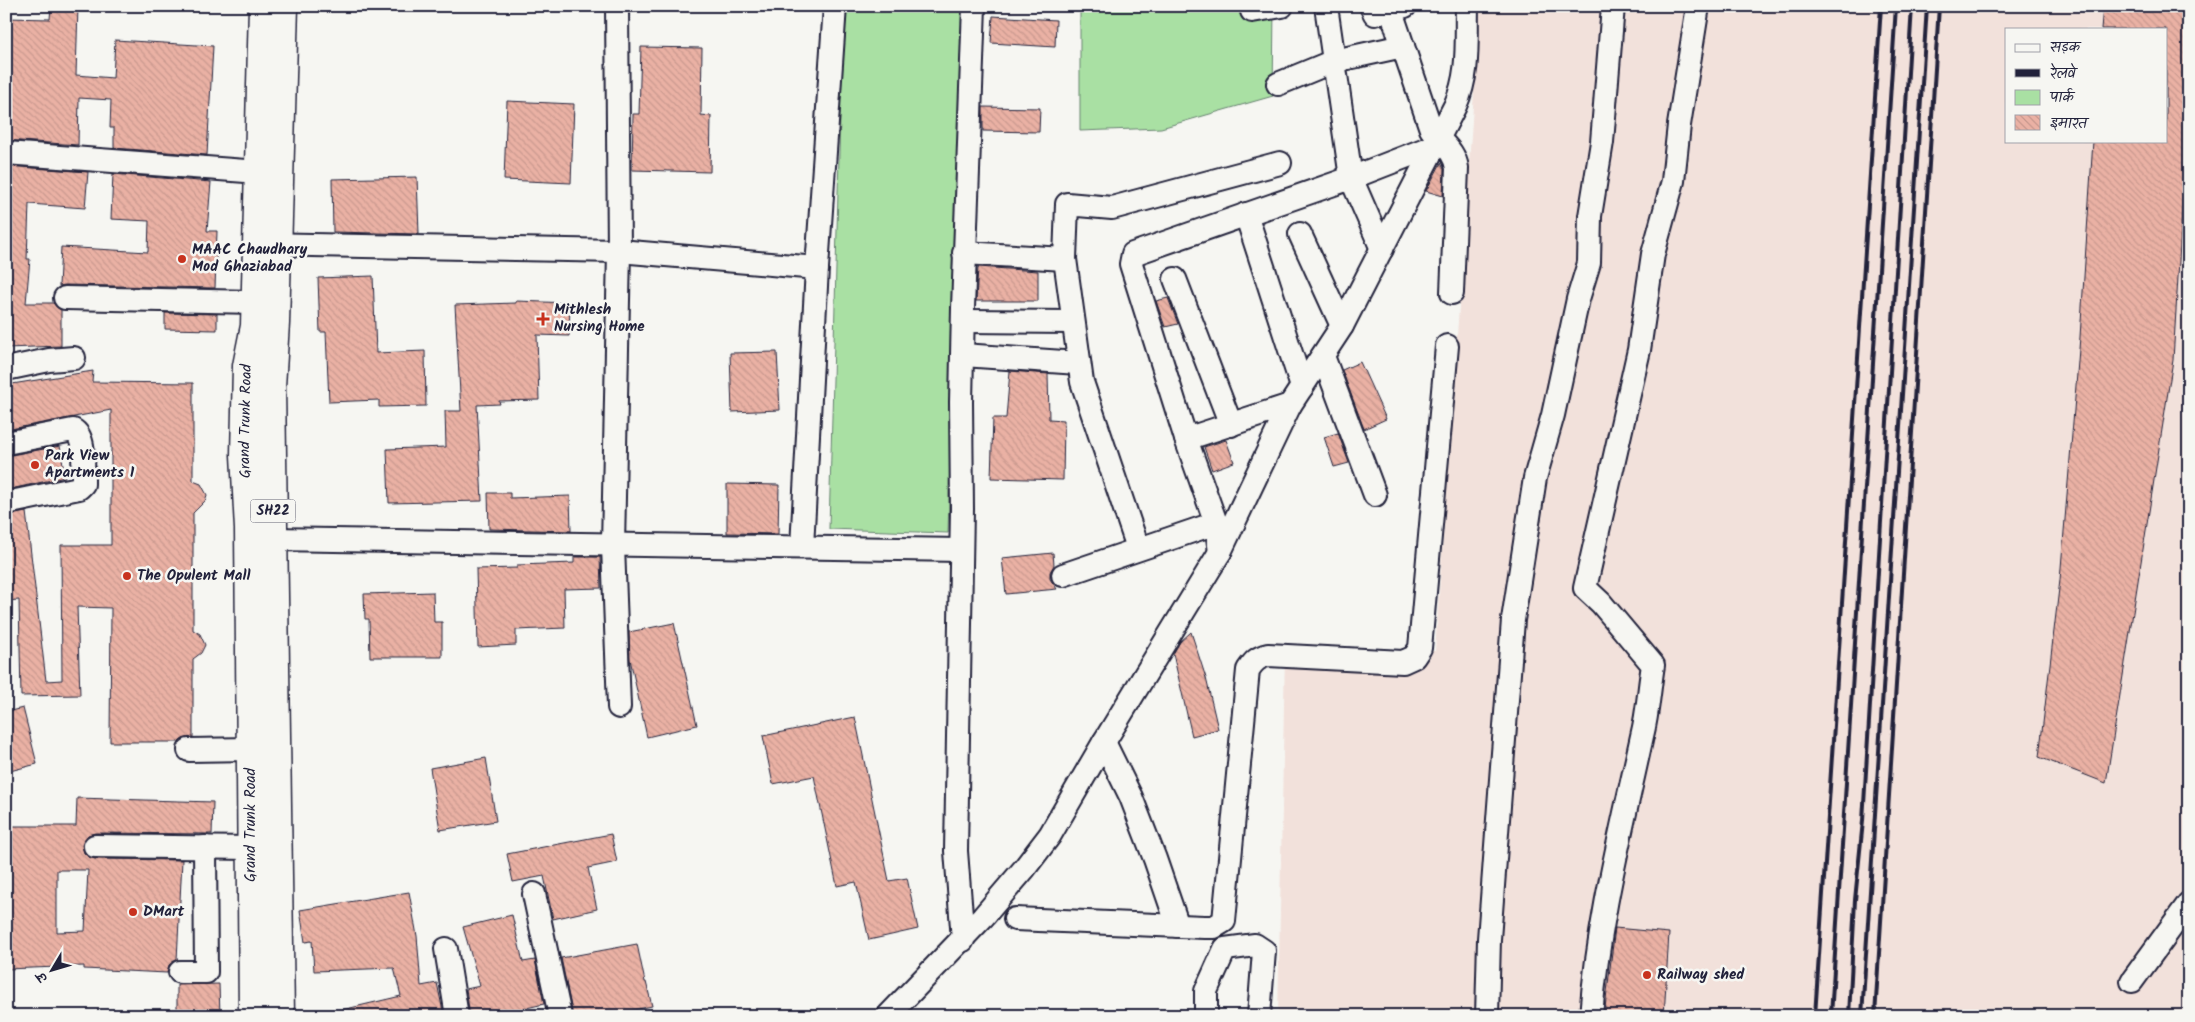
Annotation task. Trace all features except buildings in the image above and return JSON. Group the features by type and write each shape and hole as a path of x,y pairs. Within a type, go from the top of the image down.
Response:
{"highway":[{"name":"Grand Trunk Road","path":"252,1016 250,749 271,386 267,243 260,172 264,6"},
{"name":"Grand Trunk Road","path":"280,1016 261,534 245,455 247,366 267,243 284,6"}],"street":[{"path":"617,6 619,251 613,546 619,706"},
{"path":"802,547 817,268 835,6"},
{"path":"963,940 956,851 964,253 974,6"},
{"path":"1252,11 1282,6"},
{"path":"1326,6 1351,178 1382,249"},
{"path":"888,1016 963,940 1024,869 1050,834 1220,552 1290,405 1342,326 1437,143 1463,87 1467,6"},
{"path":"1487,1016 1491,920 1514,620 1535,478 1553,415 1578,299 1589,262 1590,216 1602,142 1613,6"},
{"path":"1591,1016 1594,977 1604,905 1643,735 1653,665 1601,602 1585,588 1639,350 1653,254 1673,180 1679,125 1698,6"},
{"path":"1389,8 1437,143 1456,156 1452,294"},
{"path":"1278,84 1334,61 1403,46"},
{"path":"1220,552 1216,523 1186,439 1131,264 1133,254 1351,178 1437,143"},
{"path":"6,153 260,172"},
{"path":"1138,548 1082,382 1078,363 1065,259 1067,204 1112,208 1280,163"},
{"path":"1246,214 1302,387"},
{"path":"1300,234 1342,326"},
{"path":"267,243 619,251 817,268"},
{"path":"964,253 1065,259"},
{"path":"1175,278 1231,424"},
{"path":"65,298 256,302"},
{"path":"963,321 1073,322"},
{"path":"1015,919 1214,927 1224,921 1248,670 1253,662 1260,657 1268,655 1403,662 1414,657 1420,648 1447,346"},
{"path":"963,355 1078,363"},
{"path":"1322,356 1376,495"},
{"path":"6,369 49,360 74,358"},
{"path":"1186,439 1290,405"},
{"path":"6,442 73,430 80,435 81,440 83,484 80,488 6,503"},
{"path":"1063,575 1216,523"},
{"path":"261,534 613,546 961,550"},
{"path":"1104,742 1131,797 1178,926"},
{"path":"189,750 250,749"},
{"path":"95,846 251,848"},
{"path":"180,972 206,972 205,847"},
{"path":"534,894 560,1016"},
{"path":"2132,982 2189,903"},
{"path":"1206,1016 1206,991 1225,948 1255,945 1264,951 1260,1016"},
{"path":"446,949 458,1016"}],"shaded area":[{"path":"1480,6 2189,6 2189,1016 1278,1016 1285,652 1435,651"}],"green space":[{"path":"843,6 962,6 948,533 829,529"},
{"path":"1080,6 1274,6 1273,96 1161,128 1080,131"}],"railway":[{"path":"1815,1016 1881,6"},
{"path":"1831,1016 1896,6"},
{"path":"1849,1016 1855,900 1863,821 1912,6"},
{"path":"1862,1016 1927,6"},
{"path":"1875,1016 1939,6"}],"place":[{"name":"MAAC Chaudhary Mod Ghaziabad","path":"182,259"},
{"name":"Mithlesh Nursing Home","path":"543,319"},
{"name":"Park View Apartments 1","path":"35,465"},
{"name":"The Opulent Mall","path":"127,576"},
{"name":"DMart","path":"133,912"},
{"name":"Railway shed","path":"1647,975"}]}
